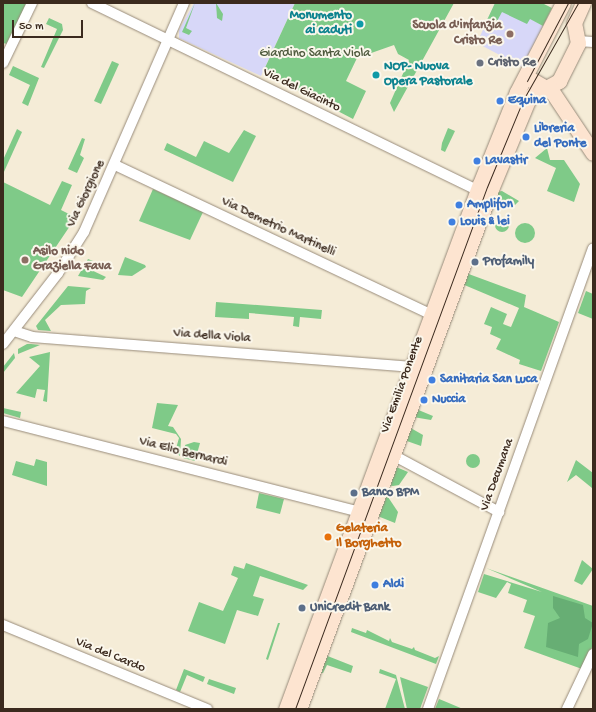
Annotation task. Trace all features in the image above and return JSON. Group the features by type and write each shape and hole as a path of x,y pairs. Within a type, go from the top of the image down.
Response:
{"main road":[{"name":"Via Emilia Ponente","path":"286,709 356,511 477,190 531,65 563,3"},
{"name":"Via Emilia Ponente","path":"299,709 391,454 495,180 528,100 544,87 560,81 582,38 575,20 583,3"},
{"path":"548,31 560,24 582,38"},
{"path":"531,65 531,78 544,87 593,153"}],"street":[{"path":"3,63 32,3"},
{"name":"Via del Giacinto","path":"92,3 477,190"},
{"name":"Via Giorgione","path":"3,344 75,248 115,165 184,3"},
{"name":"Via Demetrio Martinelli","path":"115,165 430,314"},
{"name":"Via Decumana","path":"428,709 593,249"},
{"name":"Via della Viola","path":"14,331 32,336 410,367"},
{"name":"Via Elio Bernardi","path":"3,421 356,511"},
{"path":"391,454 499,512"},
{"name":"Via del Cardo","path":"3,625 207,709"},
{"path":"567,709 593,654"}],"shaded area":[{"path":"194,3 295,3 261,76 179,38 179,30"},
{"name":"Scuola d'infanzia Cristo Re","path":"495,3 503,3 543,26 522,67 477,43"}],"green space":[{"path":"3,3 27,3 7,44 3,43"},
{"path":"195,3 186,28 192,31 189,35 182,32"},
{"path":"216,3 223,14 222,21 217,18"},
{"name":"Giardino Santa Viola","path":"295,3 454,3 394,112 390,103 409,60 398,54 394,45 357,58 346,81 366,91 353,119 263,72"},
{"path":"495,3 542,3 552,8 543,26 530,19 527,24 502,12 496,23 487,20"},
{"path":"49,18 62,24 63,30 44,68 41,67 57,29 46,24"},
{"path":"112,61 119,64 101,104 94,101"},
{"path":"13,66 39,78 28,106 22,103 30,85 9,75"},
{"path":"448,128 455,131 445,152 441,150"},
{"path":"17,129 22,132 3,174 3,160"},
{"path":"244,130 256,136 233,182 164,150 167,143 196,157 204,141 229,153"},
{"path":"82,138 85,139 80,155 84,158 77,173 68,169"},
{"path":"547,148 550,160 564,160 580,184 574,202 547,191 556,168 535,158"},
{"name":"Asilo nido Graziella Fava","path":"62,181 72,185 61,210 75,217 74,220 22,297 3,290 3,182 50,205"},
{"path":"153,189 203,212 190,240 139,221"},
{"path":"502,191 519,201 515,205 500,199 489,212 497,192"},
{"path":"499,218 505,218 509,222 509,228 505,232 499,232 495,228 495,222"},
{"path":"521,223 529,223 535,229 535,237 529,243 521,243 515,237 515,229"},
{"path":"125,257 145,265 146,267 132,276 118,275"},
{"path":"88,259 93,261 89,269 106,277 103,280 78,276"},
{"path":"466,273 526,295 524,307 559,322 541,371 519,364 520,360 496,349 501,339 490,334 492,327 484,324 491,307 507,314 503,324 511,327 519,308 462,284"},
{"path":"68,286 91,288 86,291 85,304 61,305 45,320 51,331 38,330 36,326"},
{"path":"586,291 593,294 593,319 578,313"},
{"path":"216,302 322,310 321,319 300,317 299,327 293,326 294,317 249,313 249,319 215,317"},
{"path":"27,344 40,345 18,354 18,349"},
{"path":"50,352 47,402 43,401 45,390 37,389 35,398 16,393 40,366 29,357"},
{"path":"14,353 15,358 3,373 3,367"},
{"path":"157,403 178,405 168,426 173,427 181,439 180,456 175,452 179,438 176,434 152,428"},
{"path":"3,408 21,412 20,418 3,413"},
{"path":"416,409 433,416 431,420 413,417"},
{"path":"409,427 423,435 421,446 404,440"},
{"path":"194,442 200,443 195,461 183,458 185,445"},
{"path":"470,454 476,454 480,458 480,464 476,468 470,468 466,464 466,458"},
{"path":"36,459 47,462 47,486 12,475 16,461 34,466"},
{"path":"576,460 593,473 592,488 576,475 567,482"},
{"path":"394,466 408,472 399,485 387,485"},
{"path":"384,491 398,512 395,523 375,515"},
{"path":"259,493 284,499 280,514 256,508"},
{"path":"582,560 593,569 582,585 574,581"},
{"path":"246,563 308,585 303,590 260,576 253,596 264,599 258,616 237,610 225,644 188,631 199,602 223,611 238,578 231,575 234,566 244,569"},
{"path":"486,568 593,606 593,645 582,669 524,648 535,616 523,612 527,600 508,593 511,584 507,582 496,598 478,592 484,574 542,592"},
{"path":"553,596 583,605 585,618 593,623 588,639 579,644 578,657 546,647 548,623 560,618 553,608"},
{"path":"278,623 280,623 268,660 266,659"},
{"path":"352,628 366,633 367,630 389,641 390,638 392,642 412,649 414,647 415,650 435,658 439,656 436,664 351,632"},
{"path":"325,655 353,666 351,673 327,665 323,673 318,673"},
{"path":"184,669 205,677 203,682 187,675 180,692 176,690"},
{"path":"380,669 396,675 405,709 385,709 396,679 379,673"},
{"path":"400,677 428,687 420,709 407,709"},
{"path":"209,679 236,688 234,694 207,684"},
{"path":"439,699 444,701 463,709 435,709"}],"tram line":[{"path":"527,81 568,3"},
{"path":"295,709 487,187 523,100 578,3"}],"place":[{"name":"Monumento ai caduti","path":"360,24"},
{"name":"Scuola d'infanzia Cristo Re","path":"510,34"},
{"name":"Cristo Re","path":"480,63"},
{"name":"NOP- Nuova Opera Pastorale","path":"376,75"},
{"name":"Equina","path":"500,101"},
{"name":"Libreria del Ponte","path":"526,137"},
{"name":"Lavastir","path":"477,161"},
{"name":"Amplifon","path":"459,205"},
{"name":"Louis & lei","path":"452,222"},
{"name":"Asilo nido Graziella Fava","path":"25,260"},
{"name":"Profamily","path":"475,262"},
{"name":"Sanitaria San Luca","path":"432,380"},
{"name":"Nuccia","path":"424,400"},
{"name":"Banco BPM","path":"354,493"},
{"name":"Gelateria Il Borghetto","path":"328,537"},
{"name":"Aldi","path":"375,585"},
{"name":"UniCredit Bank","path":"302,608"}]}
